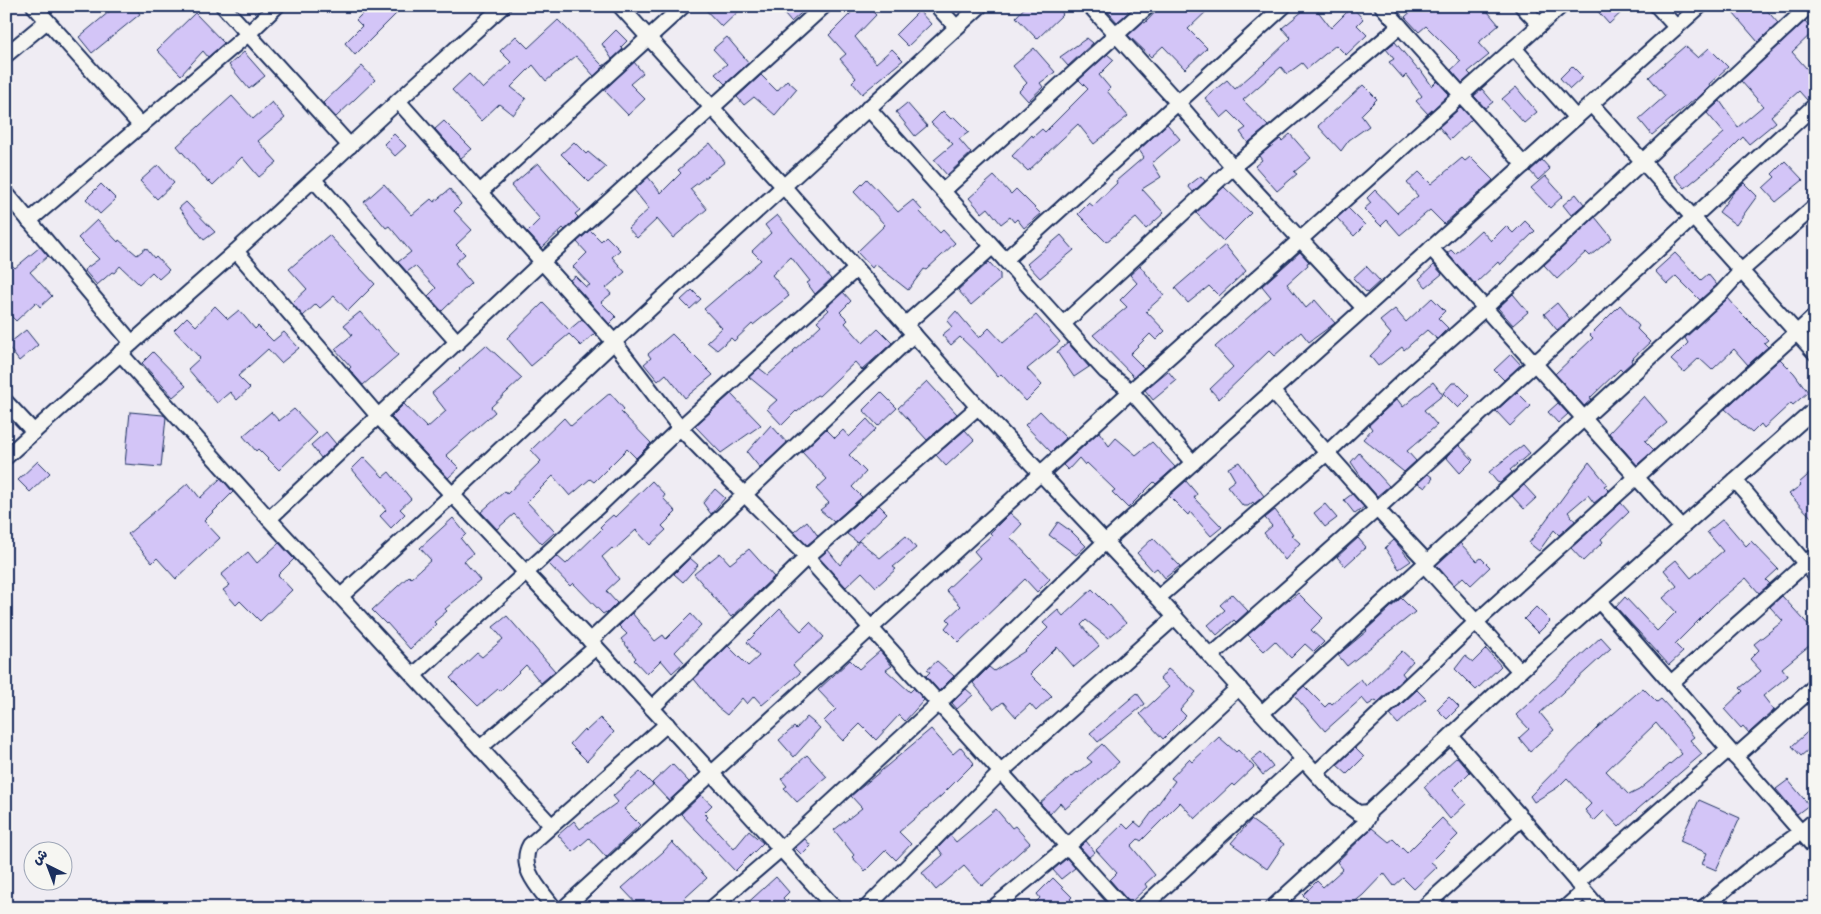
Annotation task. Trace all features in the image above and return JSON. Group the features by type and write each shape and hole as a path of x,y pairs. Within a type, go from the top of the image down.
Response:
{"street":[{"path":"34,6 141,126"},
{"path":"223,6 350,146"},
{"path":"29,221 248,34 277,6"},
{"path":"6,457 236,251 503,6"},
{"path":"620,6 784,187 978,407 1158,598 1337,797 1358,813 1369,812 1520,671 1815,409"},
{"path":"480,192 683,6"},
{"path":"269,519 542,262 824,6"},
{"path":"937,6 956,27"},
{"path":"341,596 980,6"},
{"path":"1090,6 1233,167 1364,308"},
{"path":"943,192 1148,6"},
{"path":"1005,260 1284,6"},
{"path":"1382,6 1524,164"},
{"path":"1522,6 1540,25"},
{"path":"564,908 1040,473 1561,6"},
{"path":"1657,6 1676,28"},
{"path":"712,908 782,848 939,703 1106,542 1700,6"},
{"path":"1158,598 1327,453 1404,380 1484,309 1812,7"},
{"path":"6,55 46,21"},
{"path":"1063,324 1233,167 1400,26"},
{"path":"1514,48 1576,118"},
{"path":"398,101 614,342 680,428 807,557 1123,908"},
{"path":"1591,104 1815,353"},
{"path":"1211,656 1377,509 1815,105"},
{"path":"868,108 1105,371 1131,391 1193,463"},
{"path":"314,180 458,343"},
{"path":"6,193 132,343"},
{"path":"1262,713 1722,292 1741,271 1815,206"},
{"path":"480,748 593,644 745,495 992,247"},
{"path":"1431,248 1681,527"},
{"path":"236,251 378,416 593,644 835,908"},
{"path":"414,675 602,503 680,428 856,269"},
{"path":"1316,773 1475,623 1815,316"},
{"path":"120,353 269,519 551,825"},
{"path":"1272,391 1426,561 1428,569 1520,671"},
{"path":"6,402 34,432"},
{"path":"652,708 807,557 978,407"},
{"path":"1735,480 1810,559 1815,575"},
{"path":"1671,683 1810,559"},
{"path":"1599,601 1815,848"},
{"path":"866,908 1001,772 1175,617"},
{"path":"1565,908 1580,887 1732,753 1815,686"},
{"path":"994,908 1068,846 1239,687"},
{"path":"554,908 528,871 525,861 526,852 530,845 667,724"},
{"path":"1451,736 1599,908"},
{"path":"1142,908 1303,760"},
{"path":"1272,908 1364,824 1369,812"},
{"path":"1422,908 1522,818"},
{"path":"1704,908 1747,871 1815,820"}],"building":[{"path":"116,6 134,6 140,14 92,53 79,37"},
{"path":"370,6 404,6 355,55 345,43 362,26 356,20"},
{"path":"702,6 744,6 722,27"},
{"path":"777,6 809,6 791,22"},
{"path":"858,6 867,6 876,15 855,37 876,63 892,49 903,60 862,94 852,82 856,78 840,59 846,54 829,35"},
{"path":"1026,6 1056,6 1063,14 1037,39 1016,17"},
{"path":"1103,6 1124,6 1129,12 1117,22"},
{"path":"1161,6 1212,6 1188,29 1207,48 1185,69 1163,46 1151,57 1128,35 1143,22 1145,23"},
{"path":"1309,6 1314,6 1331,28 1352,7 1363,19 1357,25 1367,35 1346,55 1336,45 1307,69 1302,63 1287,74 1281,67 1243,100 1268,126 1248,143 1240,132 1246,128 1229,111 1221,118 1205,98 1227,80 1235,89 1265,63 1291,38 1282,28"},
{"path":"1417,6 1483,6 1499,25 1478,43 1489,55 1468,72 1471,75 1462,83 1451,70 1461,61 1426,26 1419,32 1405,17"},
{"path":"1593,6 1628,6 1609,24"},
{"path":"1727,6 1763,6 1778,23 1758,42"},
{"path":"919,11 931,24 908,46 896,34"},
{"path":"195,13 224,43 208,57 203,51 181,75 157,50"},
{"path":"558,20 603,66 612,59 602,44 616,30 627,41 621,47 623,49 594,76 576,56 546,81 533,65 511,87 526,99 513,115 499,104 481,121 452,90 469,74 483,89 511,62 500,51 516,36 528,48"},
{"path":"1805,21 1814,31 1792,52 1815,78 1815,96 1807,100 1799,91 1771,116 1776,122 1749,144 1743,137 1724,156 1685,188 1674,176 1724,133 1707,113 1720,101 1738,127 1763,106 1741,81"},
{"path":"727,37 749,63 725,84 715,74 727,64 713,49"},
{"path":"1087,38 1093,43 1068,66 1060,57"},
{"path":"1395,42 1418,70 1420,69 1432,86 1437,81 1449,94 1428,114 1416,101 1422,96 1406,75 1403,78 1389,62 1394,59 1386,49"},
{"path":"1685,46 1698,58 1709,48 1728,67 1709,84 1710,86 1696,100 1652,135 1639,119 1665,96 1649,77"},
{"path":"1034,48 1055,72 1040,83 1043,87 1028,101 1019,91 1027,83 1013,66"},
{"path":"244,52 265,76 249,89 229,65"},
{"path":"1107,54 1114,60 1099,75 1110,88 1107,91 1128,116 1094,144 1078,124 1028,171 1012,156 1032,135 1033,137 1042,129 1045,132 1088,89 1079,80"},
{"path":"634,62 643,73 630,84 645,99 628,115 604,90"},
{"path":"362,66 375,80 336,117 323,103"},
{"path":"1572,66 1583,77 1570,89 1560,78"},
{"path":"761,75 777,91 787,80 797,89 775,115 754,97 744,105 737,97"},
{"path":"1363,85 1377,99 1361,115 1369,126 1349,140 1341,151 1318,126"},
{"path":"1516,87 1537,112 1524,123 1502,99"},
{"path":"1482,89 1493,102 1485,108 1474,96"},
{"path":"232,96 253,119 272,102 285,118 258,141 277,162 259,177 242,157 213,185 208,182 177,146"},
{"path":"907,103 927,126 915,136 896,112"},
{"path":"1461,107 1472,119 1450,140 1439,127"},
{"path":"943,111 951,119 954,117 969,132 959,139 971,153 947,175 934,160 953,144 931,123"},
{"path":"444,121 472,149 461,158 435,129"},
{"path":"1167,124 1180,139 1152,163 1161,177 1142,189 1164,213 1146,229 1136,218 1106,242 1078,214 1089,203 1093,206 1117,183 1116,181 1144,157 1139,150"},
{"path":"394,134 406,146 395,156 384,144"},
{"path":"1290,134 1311,158 1294,172 1297,174 1277,191 1255,166 1262,160 1259,156 1280,139 1282,141"},
{"path":"574,142 586,154 588,152 606,167 589,182 561,154"},
{"path":"710,143 725,162 690,189 707,209 673,238 657,219 637,238 628,228 649,209 634,190 648,177 661,193 681,173 678,170"},
{"path":"1470,157 1493,180 1444,224 1430,210 1400,235 1387,220 1381,226 1364,209 1371,203 1367,198 1375,190 1397,213 1418,196 1407,183 1419,172 1431,184 1462,158 1465,161"},
{"path":"1542,160 1550,169 1538,180 1530,171"},
{"path":"1785,161 1803,180 1776,202 1763,188 1775,177 1772,174"},
{"path":"538,163 580,210 575,214 578,217 565,230 563,228 542,248 527,232 540,219 511,186"},
{"path":"158,165 174,183 157,199 140,181"},
{"path":"994,176 1011,194 1016,189 1041,214 1024,228 1017,219 1014,222 1010,217 1001,224 988,208 982,213 969,198"},
{"path":"1201,176 1205,181 1193,192 1188,186"},
{"path":"1545,176 1563,196 1550,208 1531,188"},
{"path":"867,179 898,212 913,200 922,210 920,212 940,233 943,230 955,243 926,270 924,269 908,290 875,264 872,268 857,252 885,225 854,192"},
{"path":"1744,183 1757,196 1736,225 1719,212 1733,193"},
{"path":"101,184 116,199 100,214 86,199"},
{"path":"384,184 412,215 431,199 434,202 450,189 461,204 454,211 472,230 456,245 465,254 455,263 471,283 442,311 428,296 436,288 415,266 407,272 398,262 411,252 389,226 386,228 364,202"},
{"path":"1224,187 1251,213 1223,241 1196,213"},
{"path":"1576,194 1584,204 1571,215 1563,205"},
{"path":"186,202 215,232 204,240 179,208"},
{"path":"1348,208 1365,225 1354,236 1337,218"},
{"path":"777,215 831,279 815,294 807,283 810,281 791,257 772,275 789,296 752,324 734,341 731,338 717,350 707,342 722,328 704,309 761,260 752,251 771,233 765,225"},
{"path":"1595,217 1612,238 1590,256 1586,252 1557,279 1544,265"},
{"path":"97,220 118,242 119,240 137,255 146,248 154,258 156,256 169,270 159,279 152,272 139,284 120,266 114,273 112,272 97,285 84,270 99,259 78,238"},
{"path":"1525,221 1535,231 1500,265 1498,262 1475,284 1447,253 1451,250 1455,254 1481,230 1491,241 1506,226 1513,233"},
{"path":"590,230 601,241 606,236 620,250 612,257 625,272 606,288 611,294 601,302 616,317 609,324 570,280 575,276 586,287 590,285 573,267 587,253 577,242"},
{"path":"329,235 375,284 348,311 334,296 320,308 316,304 303,316 292,303 307,289 289,269"},
{"path":"1061,235 1074,250 1040,278 1027,264"},
{"path":"1225,245 1246,271 1219,296 1209,286 1188,303 1175,288"},
{"path":"40,247 48,256 30,272 52,296 40,307 36,302 16,321 6,311 6,260 15,268"},
{"path":"1300,252 1309,262 1307,263 1308,265 1287,284 1306,308 1315,300 1335,323 1309,342 1301,332 1274,356 1269,351 1219,399 1210,389 1233,367 1215,347 1271,297 1262,286"},
{"path":"1675,253 1701,280 1708,274 1717,285 1700,300 1676,276 1667,284 1655,271"},
{"path":"989,262 1000,274 1000,280 971,305 958,290"},
{"path":"1434,265 1442,274 1426,287 1419,279"},
{"path":"1140,266 1164,295 1146,311 1165,331 1156,340 1150,334 1130,354 1144,368 1134,377 1093,335 1127,307 1120,300 1137,283 1130,275"},
{"path":"1366,266 1380,281 1367,293 1353,278"},
{"path":"692,290 701,299 690,309 681,300"},
{"path":"843,292 851,301 840,312 848,320 845,323 863,343 878,329 892,343 862,370 855,362 819,396 817,395 796,411 782,425 767,409 777,400 749,377 759,368 768,375 794,352 821,325 817,321 829,310 826,307"},
{"path":"1513,294 1528,312 1513,325 1498,308"},
{"path":"1432,298 1445,311 1438,318 1448,328 1437,339 1427,330 1404,350 1402,347 1378,366 1370,356 1391,334 1380,321 1395,309 1406,322"},
{"path":"1728,298 1768,340 1764,343 1768,347 1748,365 1734,349 1712,370 1699,358 1684,372 1671,360 1688,343 1685,338"},
{"path":"543,303 569,330 582,319 595,333 581,346 569,334 531,366 507,338"},
{"path":"1557,303 1570,319 1557,330 1544,314"},
{"path":"1620,305 1639,326 1637,329 1650,342 1631,360 1632,362 1622,371 1620,369 1584,406 1555,374 1593,338 1590,335"},
{"path":"215,306 228,319 239,310 255,329 258,326 273,341 284,332 299,348 281,363 268,349 238,376 250,388 237,400 230,392 217,403 188,369 200,358 174,330 187,317 196,326"},
{"path":"956,311 979,338 989,328 1003,343 1036,315 1060,342 1027,369 1042,385 1026,401 1001,374 998,377 960,337 951,345 942,335 952,327 947,321"},
{"path":"360,312 398,355 363,385 349,369 351,367 335,349 352,335 344,325"},
{"path":"26,330 38,345 19,361 7,345"},
{"path":"672,334 713,375 685,398 666,374 658,381 644,364 651,358 648,354"},
{"path":"1068,343 1089,367 1074,377 1057,352"},
{"path":"486,345 522,378 491,407 495,412 446,455 459,468 448,478 391,417 404,404 427,428 446,411 432,393"},
{"path":"153,352 186,386 173,397 142,363"},
{"path":"1511,354 1521,365 1504,380 1494,370"},
{"path":"1780,359 1794,373 1808,392 1793,405 1791,403 1764,428 1761,424 1752,433 1725,409"},
{"path":"1168,371 1176,381 1153,400 1145,390"},
{"path":"927,381 957,414 927,440 898,408"},
{"path":"1433,382 1443,395 1424,410 1437,425 1407,451 1416,461 1404,472 1363,439 1372,429 1369,425 1397,399 1403,407"},
{"path":"1452,383 1457,383 1470,396 1458,408 1443,393"},
{"path":"881,392 897,408 878,426 863,410"},
{"path":"1517,392 1531,406 1510,426 1496,411"},
{"path":"610,393 624,409 621,412 651,443 636,458 627,449 594,482 590,479 570,496 553,476 527,502 555,532 542,544 514,514 497,529 481,512 505,491 507,494 541,461 531,450 564,418 571,426"},
{"path":"731,394 761,425 721,453 695,426"},
{"path":"1644,396 1667,423 1645,441 1654,450 1637,465 1609,433"},
{"path":"1558,403 1568,414 1558,423 1548,412"},
{"path":"294,409 317,433 279,470 258,449 256,451 243,436 271,412 279,421"},
{"path":"1040,411 1066,438 1051,452 1025,425"},
{"path":"130,412 163,415 166,417 161,467 125,464"},
{"path":"867,419 876,429 849,455 866,472 852,487 862,497 834,522 820,510 829,503 816,489 827,479 802,452 826,429 835,438 843,430 849,437"},
{"path":"771,425 787,443 760,468 747,452"},
{"path":"965,430 974,440 946,466 936,455"},
{"path":"326,432 336,444 321,458 311,445"},
{"path":"1099,432 1109,446 1116,438 1136,455 1152,442 1175,467 1156,484 1154,482 1128,508 1112,492 1115,490 1087,463 1085,465 1079,458 1068,470 1063,465"},
{"path":"1459,445 1473,460 1460,473 1446,457"},
{"path":"1523,445 1530,453 1510,470 1512,472 1500,483 1497,482 1489,472"},
{"path":"1359,453 1389,486 1377,496 1351,462"},
{"path":"364,457 383,477 389,472 411,499 400,509 405,514 391,528 380,516 386,510 352,469"},
{"path":"38,461 50,473 30,492 18,480"},
{"path":"1239,462 1264,496 1248,506 1243,506 1227,486 1235,480 1228,468"},
{"path":"1589,462 1607,484 1604,486 1609,491 1594,503 1588,495 1568,512 1575,521 1559,535 1554,530 1539,551 1529,543"},
{"path":"1815,469 1815,521 1789,494 1801,485 1799,483"},
{"path":"1428,474 1433,478 1425,488 1418,483"},
{"path":"221,478 233,492 204,521 220,538 176,579 157,558 152,563 128,534 188,483 200,498"},
{"path":"652,481 665,495 663,498 676,512 662,526 666,530 650,545 636,530 614,550 612,548 602,557 619,579 606,591 617,603 607,613 603,614 573,583 570,586 549,564 557,556 566,564 602,529 600,527 605,522 613,515 615,517"},
{"path":"1186,481 1197,494 1194,498 1222,527 1211,536 1190,512 1188,515 1169,496"},
{"path":"1524,485 1536,498 1524,509 1512,496"},
{"path":"715,489 725,498 711,514 703,503"},
{"path":"1352,494 1364,507 1355,514 1344,500"},
{"path":"1621,503 1629,512 1601,539 1603,542 1583,561 1571,548"},
{"path":"1325,504 1337,518 1325,527 1314,513"},
{"path":"879,505 887,513 857,542 847,534"},
{"path":"1275,510 1293,534 1291,535 1300,543 1285,560 1264,533 1272,526 1265,518"},
{"path":"1010,513 1022,524 1010,537 1050,579 1037,592 1025,579 959,642 945,628 950,622 947,619 961,606 946,590 980,558 974,551 992,535 990,533"},
{"path":"453,518 466,534 461,539 473,554 464,561 480,580 445,609 447,611 434,622 436,624 410,649 387,623 372,610 409,576 411,578 431,560 420,548"},
{"path":"1723,519 1746,546 1751,541 1778,569 1766,580 1770,584 1759,593 1746,578 1716,603 1675,644 1683,652 1669,665 1616,607 1625,597 1657,631 1676,612 1663,598 1677,586 1664,570 1676,560 1691,578 1723,551 1707,532"},
{"path":"807,521 818,536 807,545 794,532"},
{"path":"1058,522 1072,532 1086,546 1076,555 1049,535"},
{"path":"906,536 916,548 893,567 896,569 876,587 862,572 846,587 819,558 828,550 840,565 859,541 880,558"},
{"path":"1153,538 1180,566 1165,578 1157,568 1153,571 1137,553"},
{"path":"1358,538 1366,547 1345,566 1337,557"},
{"path":"1394,540 1411,561 1399,569 1385,548"},
{"path":"279,543 294,559 278,575 292,590 260,621 240,601 236,605 223,590 230,585 221,575 248,552 257,563"},
{"path":"1460,543 1477,561 1481,558 1490,567 1471,585 1463,577 1454,585 1436,565"},
{"path":"749,549 774,577 731,617 694,574 720,553 730,564"},
{"path":"690,558 698,565 683,582 674,574"},
{"path":"1092,589 1126,623 1108,638 1086,620 1081,625 1099,646 1074,667 1057,647 1030,674 1052,696 1036,711 1030,704 1016,717 1003,702 994,709 973,683 989,667 994,671 1025,651 1048,628 1043,623 1058,610 1063,616"},
{"path":"1298,593 1323,618 1311,630 1324,642 1314,652 1305,644 1291,658 1275,641 1264,651 1248,635"},
{"path":"1232,594 1248,611 1217,635 1208,625 1225,610 1220,605"},
{"path":"1782,596 1815,632 1815,641 1782,668 1788,676 1763,696 1774,710 1749,733 1743,726 1741,728 1724,709 1743,691 1740,688 1761,671 1750,659 1759,650 1754,644 1783,621 1770,607"},
{"path":"1401,598 1415,612 1347,666 1338,655 1367,631"},
{"path":"1536,607 1550,621 1538,633 1524,619"},
{"path":"780,609 801,631 810,622 824,637 793,665 800,673 762,705 754,696 747,704 742,698 727,715 717,707 694,679 728,646 748,666 759,656 747,642"},
{"path":"632,613 655,641 663,635 666,639 691,614 701,625 675,652 684,662 672,673 661,660 647,674 634,660 636,658 621,639 627,634 619,626"},
{"path":"507,616 555,671 541,683 526,665 500,691 498,689 478,706 450,678 477,653 482,657 503,639 493,627"},
{"path":"1601,637 1611,648 1540,713 1554,730 1530,751 1519,738 1529,729 1516,715"},
{"path":"1486,649 1501,666 1476,690 1455,669 1465,656 1473,662"},
{"path":"880,651 892,666 886,670 910,692 914,688 924,700 905,721 899,715 876,740 860,724 843,741 824,721 836,709 818,690 850,660 859,669"},
{"path":"1402,651 1413,661 1402,673 1405,677 1378,702 1376,700 1368,705 1362,698 1325,731 1294,695 1304,686 1325,707 1330,702 1332,704 1361,679 1366,686"},
{"path":"937,661 954,676 939,691 926,676 930,672 927,670"},
{"path":"1168,669 1196,692 1180,710 1186,716 1163,739 1140,714 1169,687 1160,679"},
{"path":"1643,688 1657,702 1661,699 1675,714 1694,737 1690,740 1702,754 1619,827 1604,811 1594,821 1585,810 1591,804 1567,778 1558,787 1534,802 1530,796 1598,727","holes":["1656,723 1682,754 1639,790 1629,795 1606,771"]},
{"path":"966,689 973,695 957,709 952,703"},
{"path":"1417,690 1426,699 1398,724 1390,715"},
{"path":"1137,693 1145,704 1098,742 1090,733"},
{"path":"1449,697 1459,707 1447,719 1437,709"},
{"path":"807,717 820,728 794,757 779,740 794,727 796,729"},
{"path":"600,718 614,732 587,761 570,744 584,729 586,731"},
{"path":"1815,725 1815,744 1801,756 1792,746"},
{"path":"931,729 953,754 961,747 974,763 941,796 899,832 911,844 896,860 886,850 865,871 852,857 854,855 834,830 862,808 851,796"},
{"path":"1219,737 1236,752 1238,750 1254,767 1234,786 1232,784 1195,819 1180,802 1141,841 1138,839 1131,846 1155,875 1145,884 1147,887 1130,903 1110,880 1117,873 1096,850 1123,824 1128,829 1135,822 1141,827 1175,781 1171,778 1189,759 1192,762"},
{"path":"1102,744 1119,762 1065,809 1060,803 1050,814 1040,803 1092,762 1087,758"},
{"path":"1355,748 1364,757 1347,774 1337,765"},
{"path":"1261,752 1273,767 1263,775 1251,760"},
{"path":"807,755 827,777 797,802 784,788 787,786 781,779"},
{"path":"1457,757 1470,772 1453,789 1466,804 1450,819 1424,787"},
{"path":"672,764 689,782 669,801 652,783"},
{"path":"640,772 653,785 624,809 640,825 606,857 589,838 573,852 558,835 574,821 580,829 618,802 613,796"},
{"path":"1788,780 1809,805 1797,814 1776,789"},
{"path":"701,795 712,805 704,813 708,817 706,819 734,849 749,831 763,843 735,871 681,814"},
{"path":"1699,800 1740,818 1716,870 1702,864 1707,853 1680,841"},
{"path":"996,809 1012,828 1015,826 1030,843 982,886 964,866 936,890 922,873 943,855 938,848 950,835 956,842"},
{"path":"1442,818 1458,835 1431,862 1437,867 1414,889 1403,878 1394,886 1384,873 1363,895 1347,908 1316,908 1303,895 1317,881 1323,887 1343,869 1337,862 1372,828 1389,842 1393,839 1407,853"},
{"path":"1251,820 1284,844 1267,869 1231,843"},
{"path":"805,839 811,846 802,855 795,848"},
{"path":"1086,841 1095,852 1089,857 1080,847"},
{"path":"672,842 707,878 674,908 641,908 622,888"},
{"path":"1067,858 1075,868 1061,879 1053,870"},
{"path":"776,877 789,892 783,898 791,908 742,908"},
{"path":"1053,878 1072,897 1070,899 1079,908 1030,908 1040,898 1037,894"}]}
